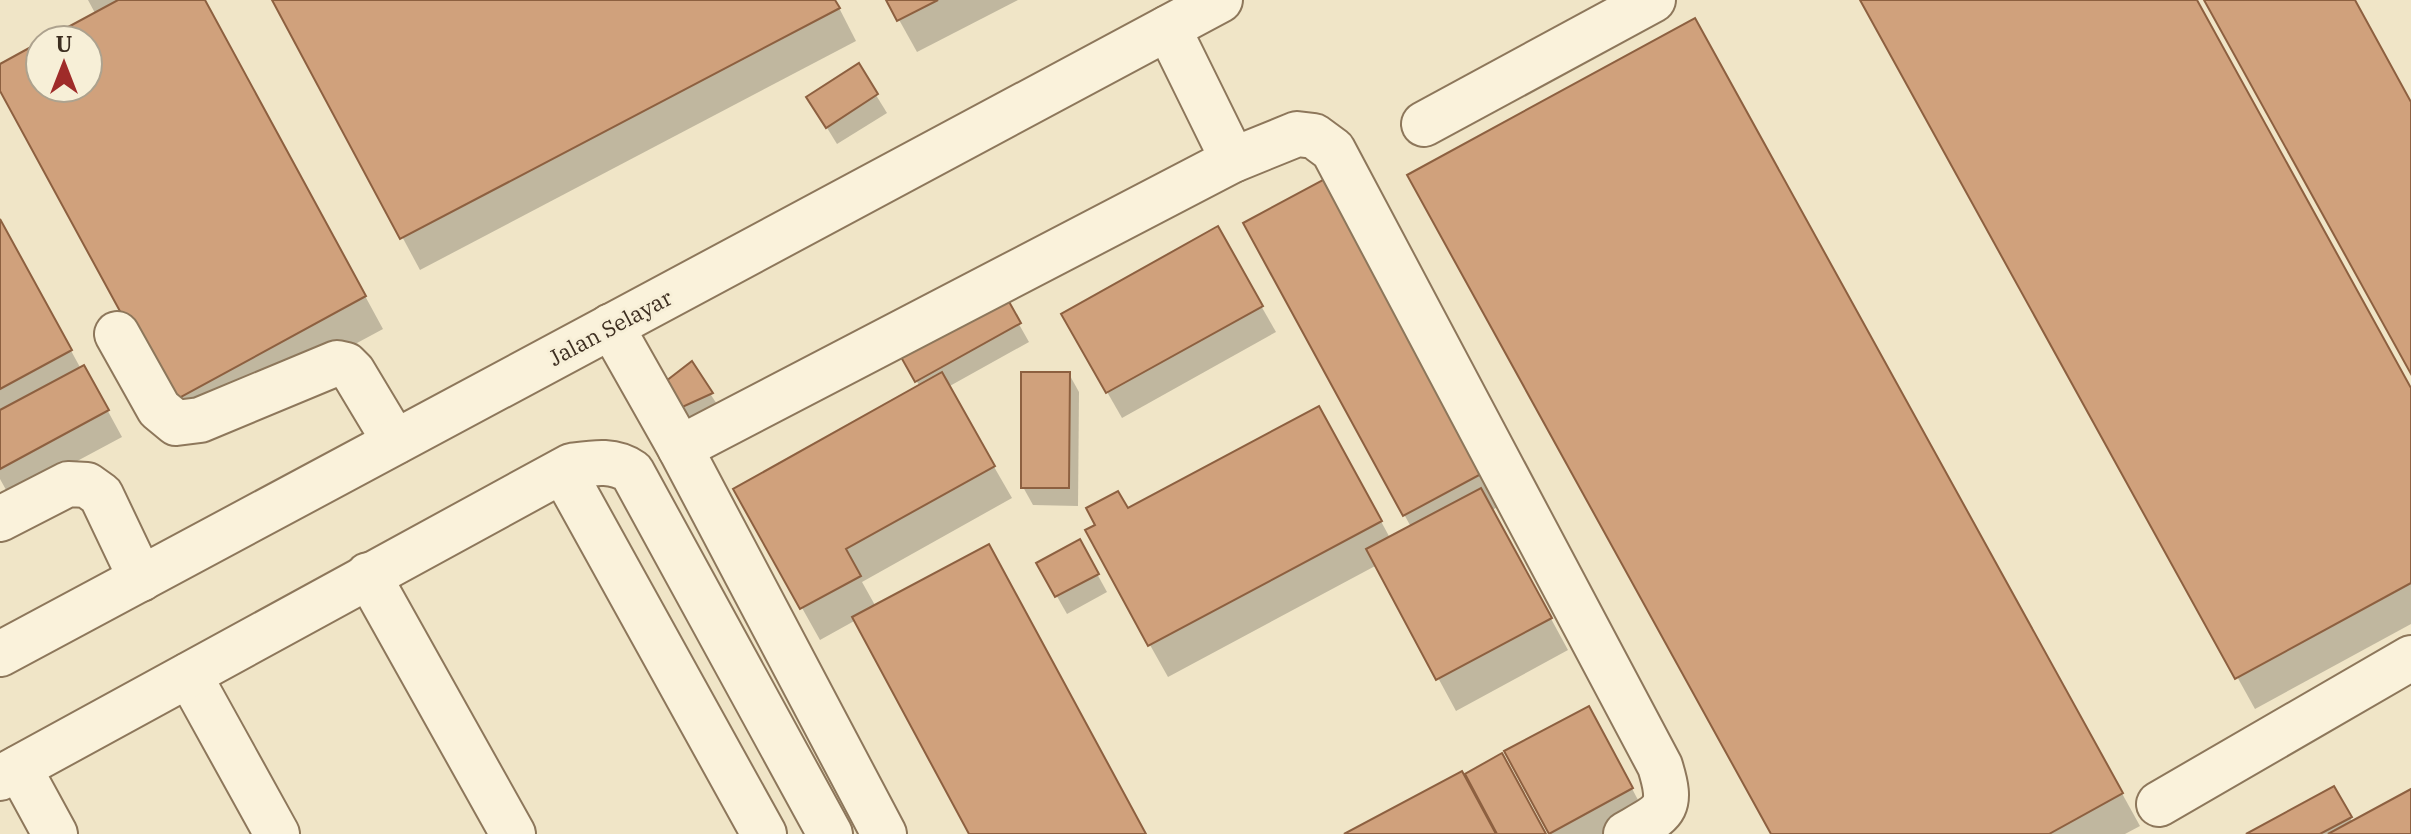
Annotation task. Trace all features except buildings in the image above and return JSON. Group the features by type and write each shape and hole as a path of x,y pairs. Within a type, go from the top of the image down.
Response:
{"street":[{"name":"Jalan Selayar","path":"0,654 1220,0"},
{"path":"1424,124 1653,0"},
{"path":"1168,28 1233,160"},
{"path":"680,448 1233,160 1297,134 1314,136 1333,150 1660,766 1668,791 1665,804 1655,817 1626,834"},
{"path":"611,326 680,448 884,834"},
{"path":"117,334 159,409 176,423 200,420 337,363 346,365 353,372 395,442"},
{"path":"55,834 10,773 571,466 596,462 622,465 632,472 830,834"},
{"path":"563,471 764,834"},
{"path":"0,519 68,484 87,485 101,495 141,579"},
{"path":"368,575 513,834"},
{"path":"2159,804 2411,658"},
{"path":"189,675 277,834"}]}
